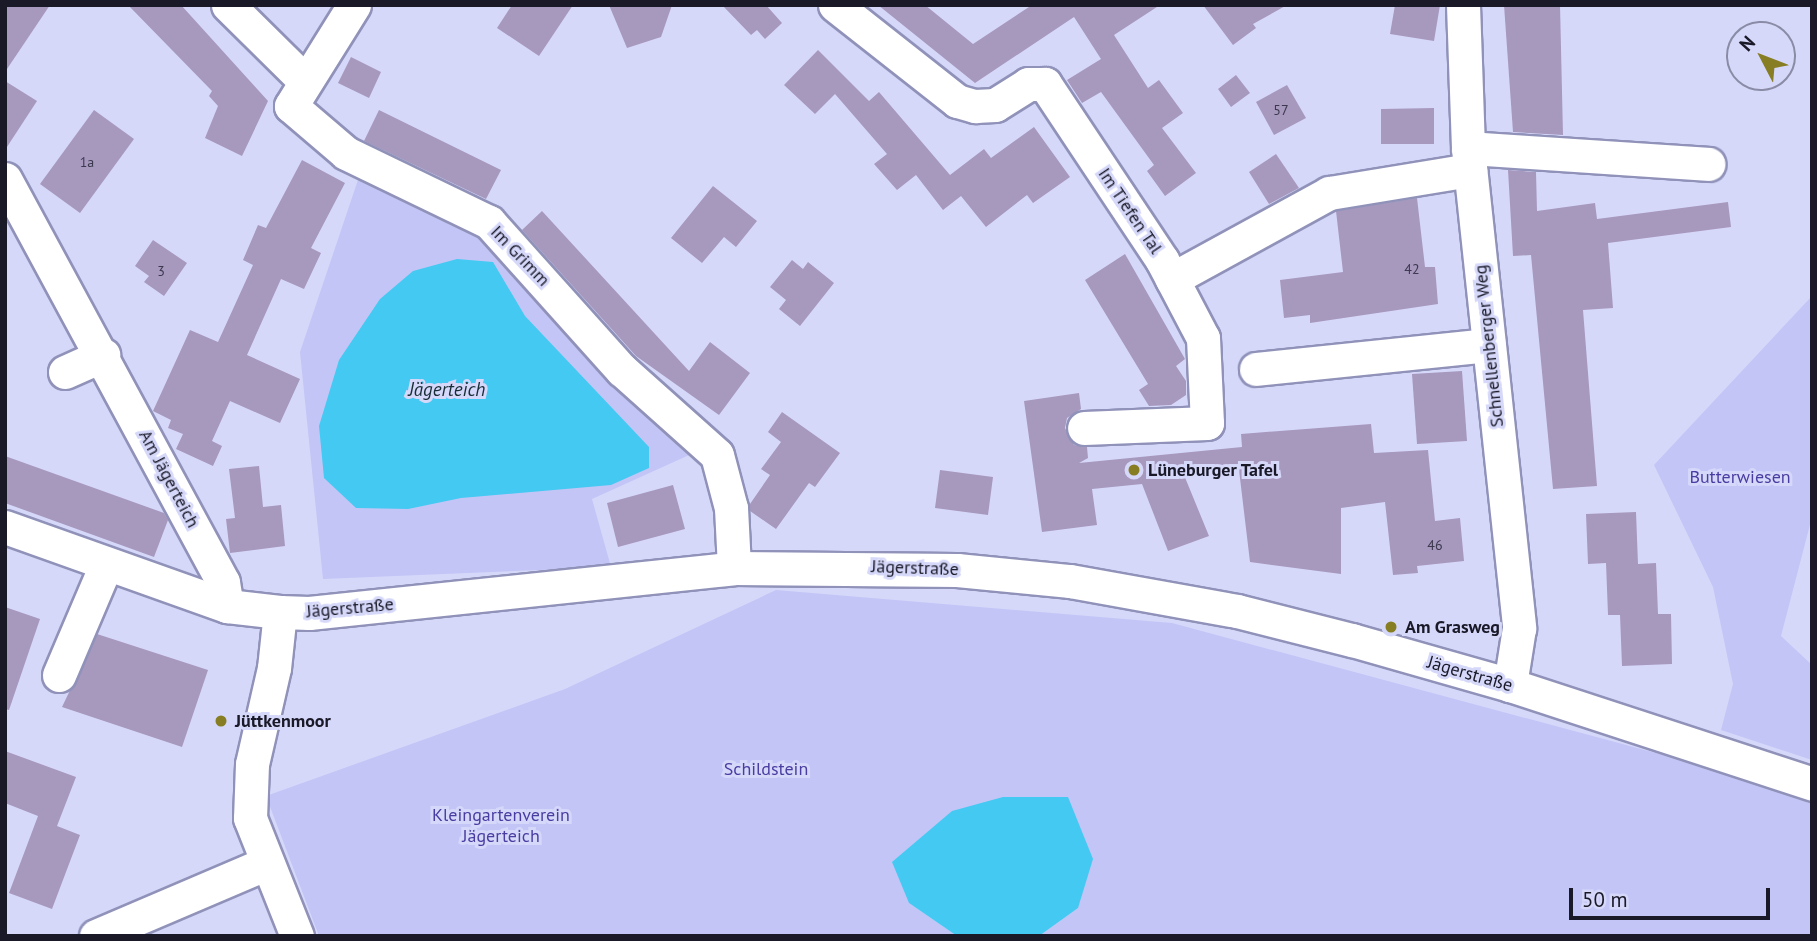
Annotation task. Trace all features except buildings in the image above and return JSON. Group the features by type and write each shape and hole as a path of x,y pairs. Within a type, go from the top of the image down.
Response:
{"street":[{"path":"228,5 304,80"},
{"name":"Im Grimm","path":"354,5 304,80 291,106 311,127 346,153 488,222 622,369 717,455 731,508 734,568"},
{"name":"Im Tiefen Tal","path":"835,5 957,101 975,106 995,105 1028,84 1045,84 1172,279"},
{"name":"Schnellenberger Weg","path":"1463,5 1469,159 1520,628 1510,685"},
{"path":"1084,428 1167,440 1206,423 1203,338 1172,279 1329,193 1469,159 1708,164"},
{"name":"Am Jägerteich","path":"5,179 103,355 223,582 227,606"},
{"path":"1256,369 1489,345"},
{"path":"65,372 103,355"},
{"name":"Jägerstraße","path":"5,527 227,606 280,612 309,613 734,568 957,570 1070,581 1237,611 1510,685 1812,784"},
{"path":"59,675 106,565"},
{"path":"280,612 274,668 249,792 250,818 298,936"},
{"path":"96,936 267,863"}],"green space":[{"path":"362,168 487,227 698,451 592,499 611,567 323,579 300,352"},
{"name":"Butterwiesen","path":"1812,296 1812,517 1781,636 1812,665 1812,760 1721,730 1733,684 1713,587 1654,465"},
{"name":"Schildstein","path":"776,590 1172,623 1812,795 1812,936 1039,936 1078,908 909,903 957,936 319,936 266,796 565,689"}],"water":[{"name":"Jägerteich","path":"457,259 493,262 525,316 649,447 649,468 611,485 461,498 408,509 356,508 324,478 319,426 339,360 380,299 413,271"},
{"path":"1003,797 1068,797 1093,859 1078,908 1039,936 957,936 909,903 892,862 952,811"}],"place":[{"name":"Lüneburger Tafel","path":"1134,470"},
{"name":"Am Grasweg","path":"1391,627"},
{"name":"Jüttkenmoor","path":"221,721"}],"park label":[{"name":"Kleingartenverein Jägerteich","path":"501,826"}]}
